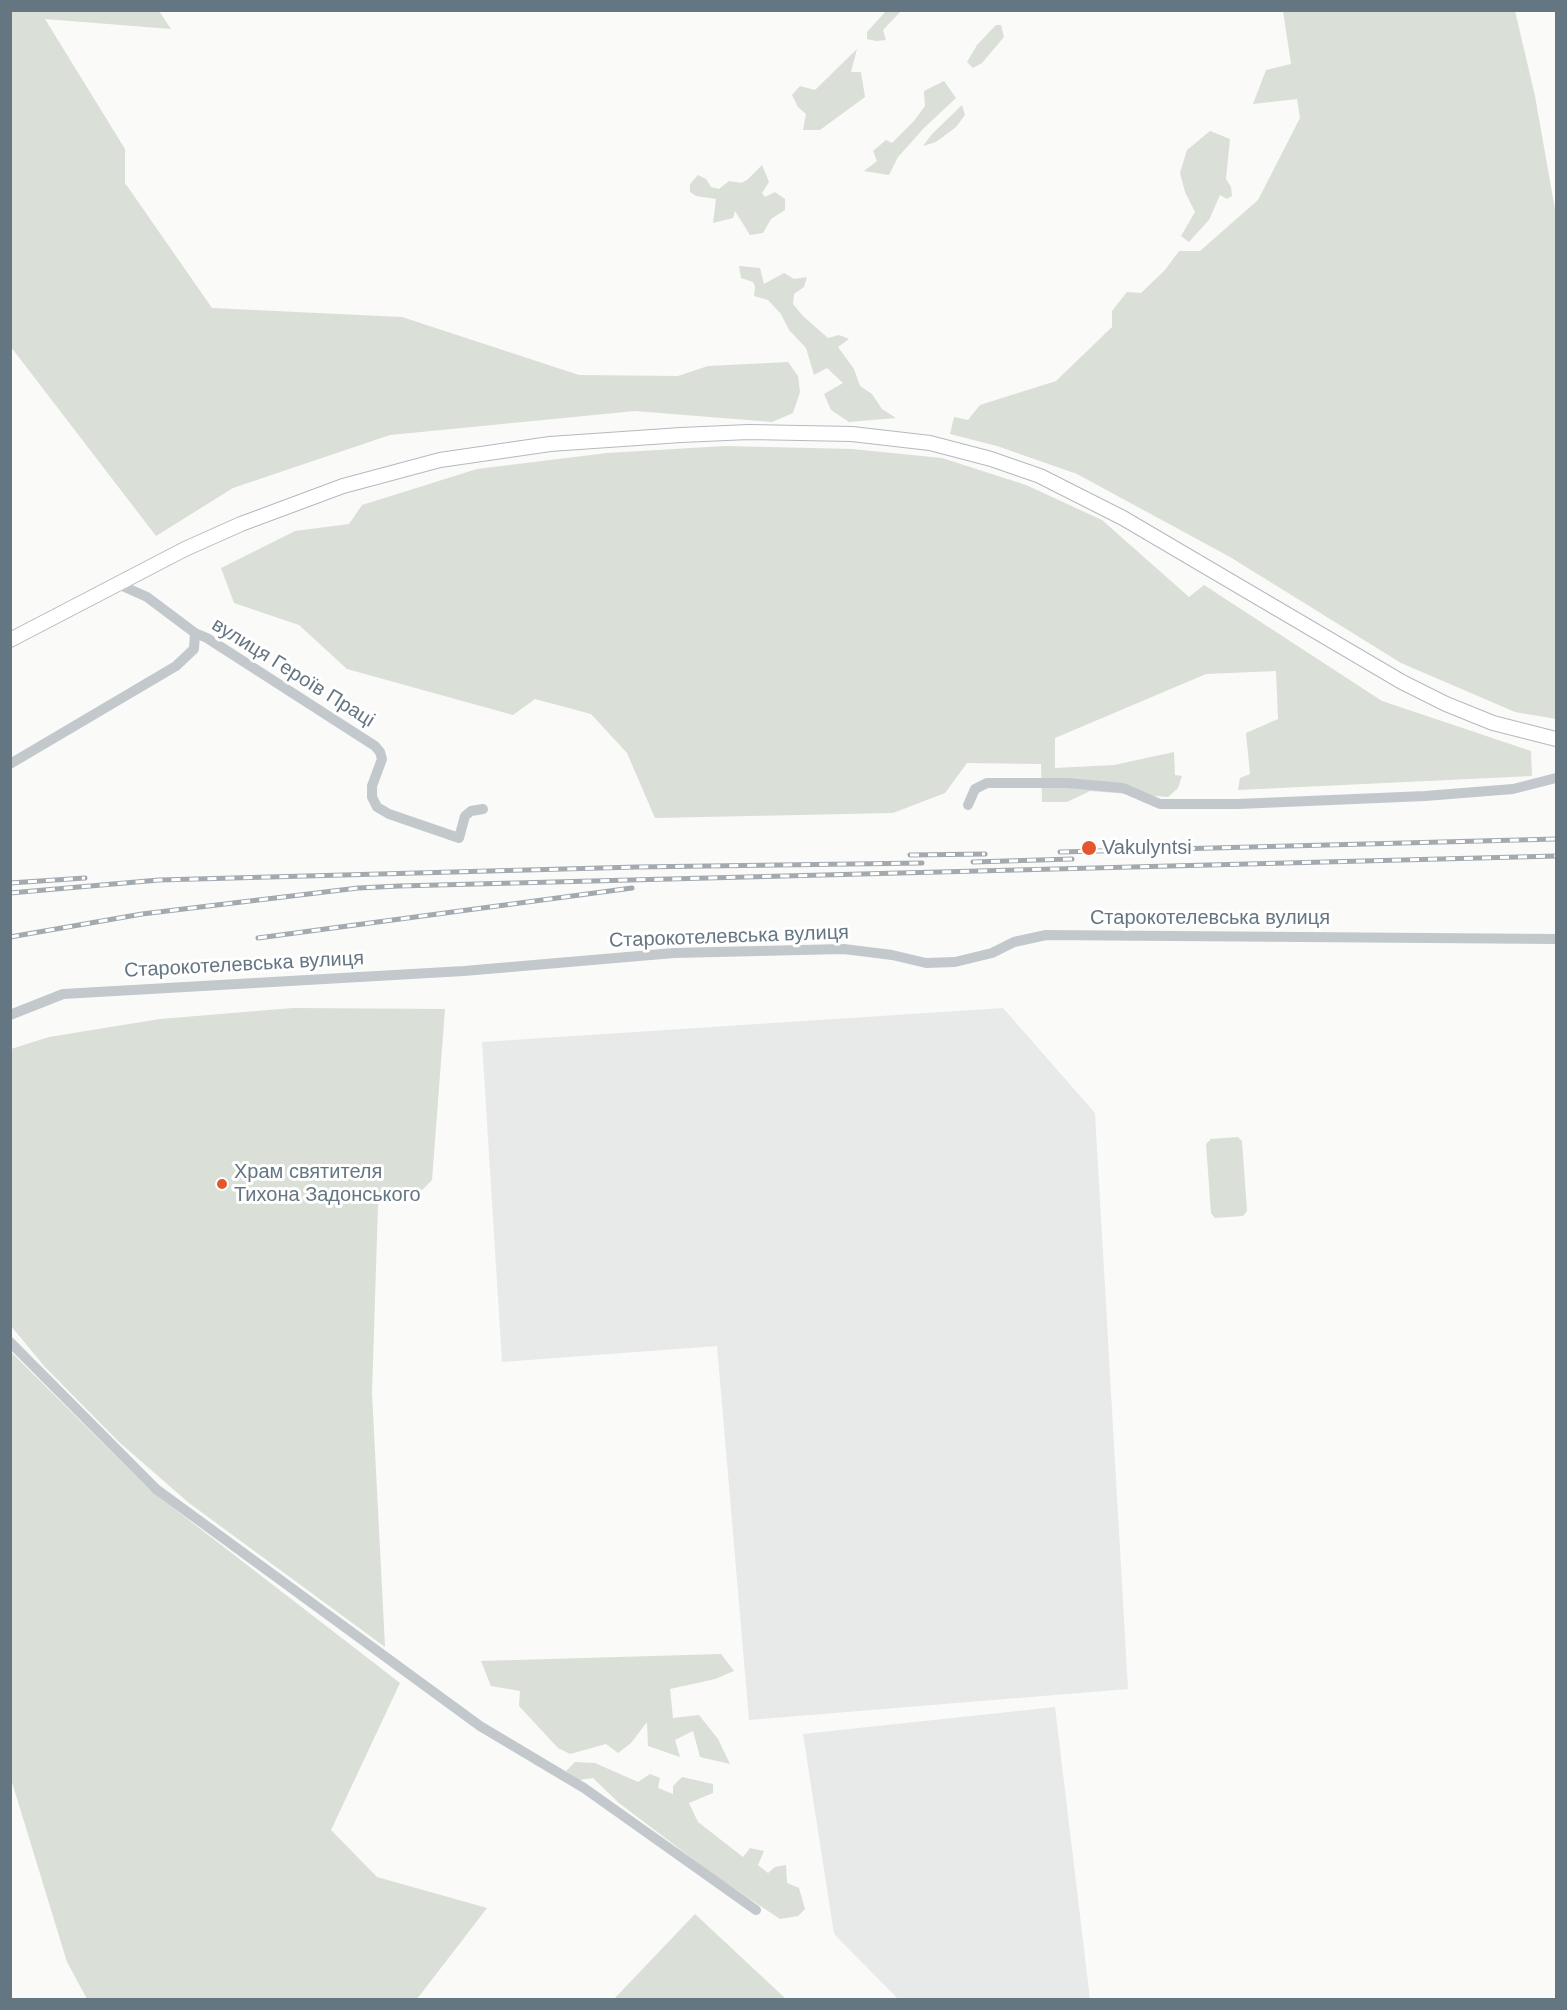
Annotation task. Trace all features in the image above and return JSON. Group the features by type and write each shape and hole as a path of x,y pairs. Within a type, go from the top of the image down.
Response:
{"main road":[{"path":"10,640 185,549 286,506 343,486 440,460 497,450 559,443 749,432 852,434 930,443 991,459 1040,476 1123,518 1420,691 1493,723 1557,739"}],"street":[{"name":"вулиця Героїв Праці","path":"118,584 147,597 195,633 207,638 375,746 382,759 372,786 372,797 377,807 389,814 459,838 465,816 471,811 483,809"},
{"path":"10,764 176,666 194,649 195,633"},
{"path":"968,805 975,789 987,783 1067,783 1123,788 1160,804 1238,804 1491,791 1513,789 1557,778"},
{"name":"Старокотелевська вулиця","path":"10,1015 63,994 464,971 674,953 844,949 892,955 927,963 955,962 992,953 1014,942 1046,935 1557,939"},
{"path":"10,1342 156,1489 480,1726 591,1793 756,1910"}],"shaded area":[{"path":"11,10 159,11 171,29 45,19 125,149 125,183 212,308 402,317 579,375 678,376 708,366 788,362 798,376 800,392 793,413 772,422 635,411 390,435 233,488 156,536 11,347"},
{"path":"886,11 901,11 883,30 886,40 867,39 867,32"},
{"path":"1283,11 1515,11 1535,96 1556,215 1556,719 1515,712 1401,663 1230,557 1077,474 997,446 950,434 954,417 968,420 980,405 1056,381 1112,327 1112,311 1127,292 1141,293 1165,270 1179,251 1200,251 1258,200 1300,118 1297,99 1253,104 1266,70 1291,64"},
{"path":"996,25 1001,25 1004,37 982,63 973,68 967,62 977,45"},
{"path":"857,49 851,72 861,72 865,97 820,130 803,130 806,114 798,107 792,95 800,86 815,90"},
{"path":"944,81 956,98 898,157 889,175 864,171 877,161 873,151 886,140 892,143 914,121 925,106 924,91"},
{"path":"962,105 965,115 956,127 936,142 923,146 932,134"},
{"path":"1210,131 1230,139 1226,179 1231,187 1232,196 1227,199 1220,195 1209,220 1189,242 1181,236 1195,212 1185,192 1180,173 1187,150"},
{"path":"762,165 769,182 762,193 765,197 775,192 785,199 785,210 771,219 763,233 750,235 735,211 733,218 713,223 716,199 696,196 690,192 690,184 698,175 706,179 711,187 719,189 729,181 741,183 747,180"},
{"path":"739,266 760,268 764,284 784,273 794,279 807,277 804,287 794,294 793,304 828,338 839,335 849,339 838,347 854,369 860,386 872,394 882,409 896,418 849,422 831,410 824,394 843,383 827,368 814,375 806,348 789,330 781,314 768,300 754,296 753,282 741,278"},
{"path":"725,446 852,449 942,458 1026,485 1102,520 1189,597 1204,585 1382,701 1531,751 1532,776 1238,790 1240,778 1250,774 1246,733 1278,719 1276,671 1206,674 1055,738 1055,768 1114,765 1174,752 1175,775 1182,776 1178,788 1168,797 1090,791 1067,802 1042,802 1041,764 967,763 945,793 893,813 655,818 627,753 591,714 535,699 513,715 347,669 299,625 234,603 221,568 295,531 349,524 362,505 477,469 607,453"},
{"path":"293,1008 445,1009 432,1180 421,1191 383,1188 378,1205 372,1393 385,1647 189,1503 119,1442 45,1367 11,1326 11,1049 49,1037 160,1019"},
{"path":"1003,1008 1095,1113 1128,1689 749,1720 717,1346 502,1362 482,1042"},
{"path":"1238,1137 1242,1141 1247,1211 1243,1216 1215,1218 1211,1213 1206,1144 1211,1139"},
{"path":"10,1351 150,1490 400,1683 331,1830 377,1877 487,1908 417,1999 87,1999 67,1962 11,1779"},
{"path":"721,1654 734,1671 715,1679 670,1689 673,1718 699,1715 718,1739 730,1764 700,1757 693,1731 675,1740 680,1757 648,1746 647,1722 631,1743 618,1753 606,1744 570,1754 558,1748 519,1706 520,1691 491,1686 481,1661"},
{"path":"1055,1707 1090,1999 898,1999 834,1934 803,1734"},
{"path":"575,1762 595,1763 638,1782 650,1774 660,1778 658,1788 673,1794 673,1786 682,1777 713,1784 713,1793 689,1803 698,1822 743,1857 750,1848 764,1851 758,1865 768,1873 775,1867 786,1865 787,1883 799,1888 805,1909 798,1916 780,1919 714,1875 619,1803 593,1778 579,1780 566,1771"},
{"path":"695,1914 786,1999 614,1999"}],"railway":[{"path":"1060,852 1556,839"},
{"path":"910,855 985,854"},
{"path":"10,937 142,914 358,888 1556,856"},
{"path":"973,862 1072,859"},
{"path":"10,893 159,880 637,867 922,863"},
{"path":"10,883 85,878"},
{"path":"258,938 632,888"}],"place":[{"name":"Vakulyntsi","path":"1089,848"},
{"name":"Храм святителя Тихона Задонського","path":"222,1184"}]}
